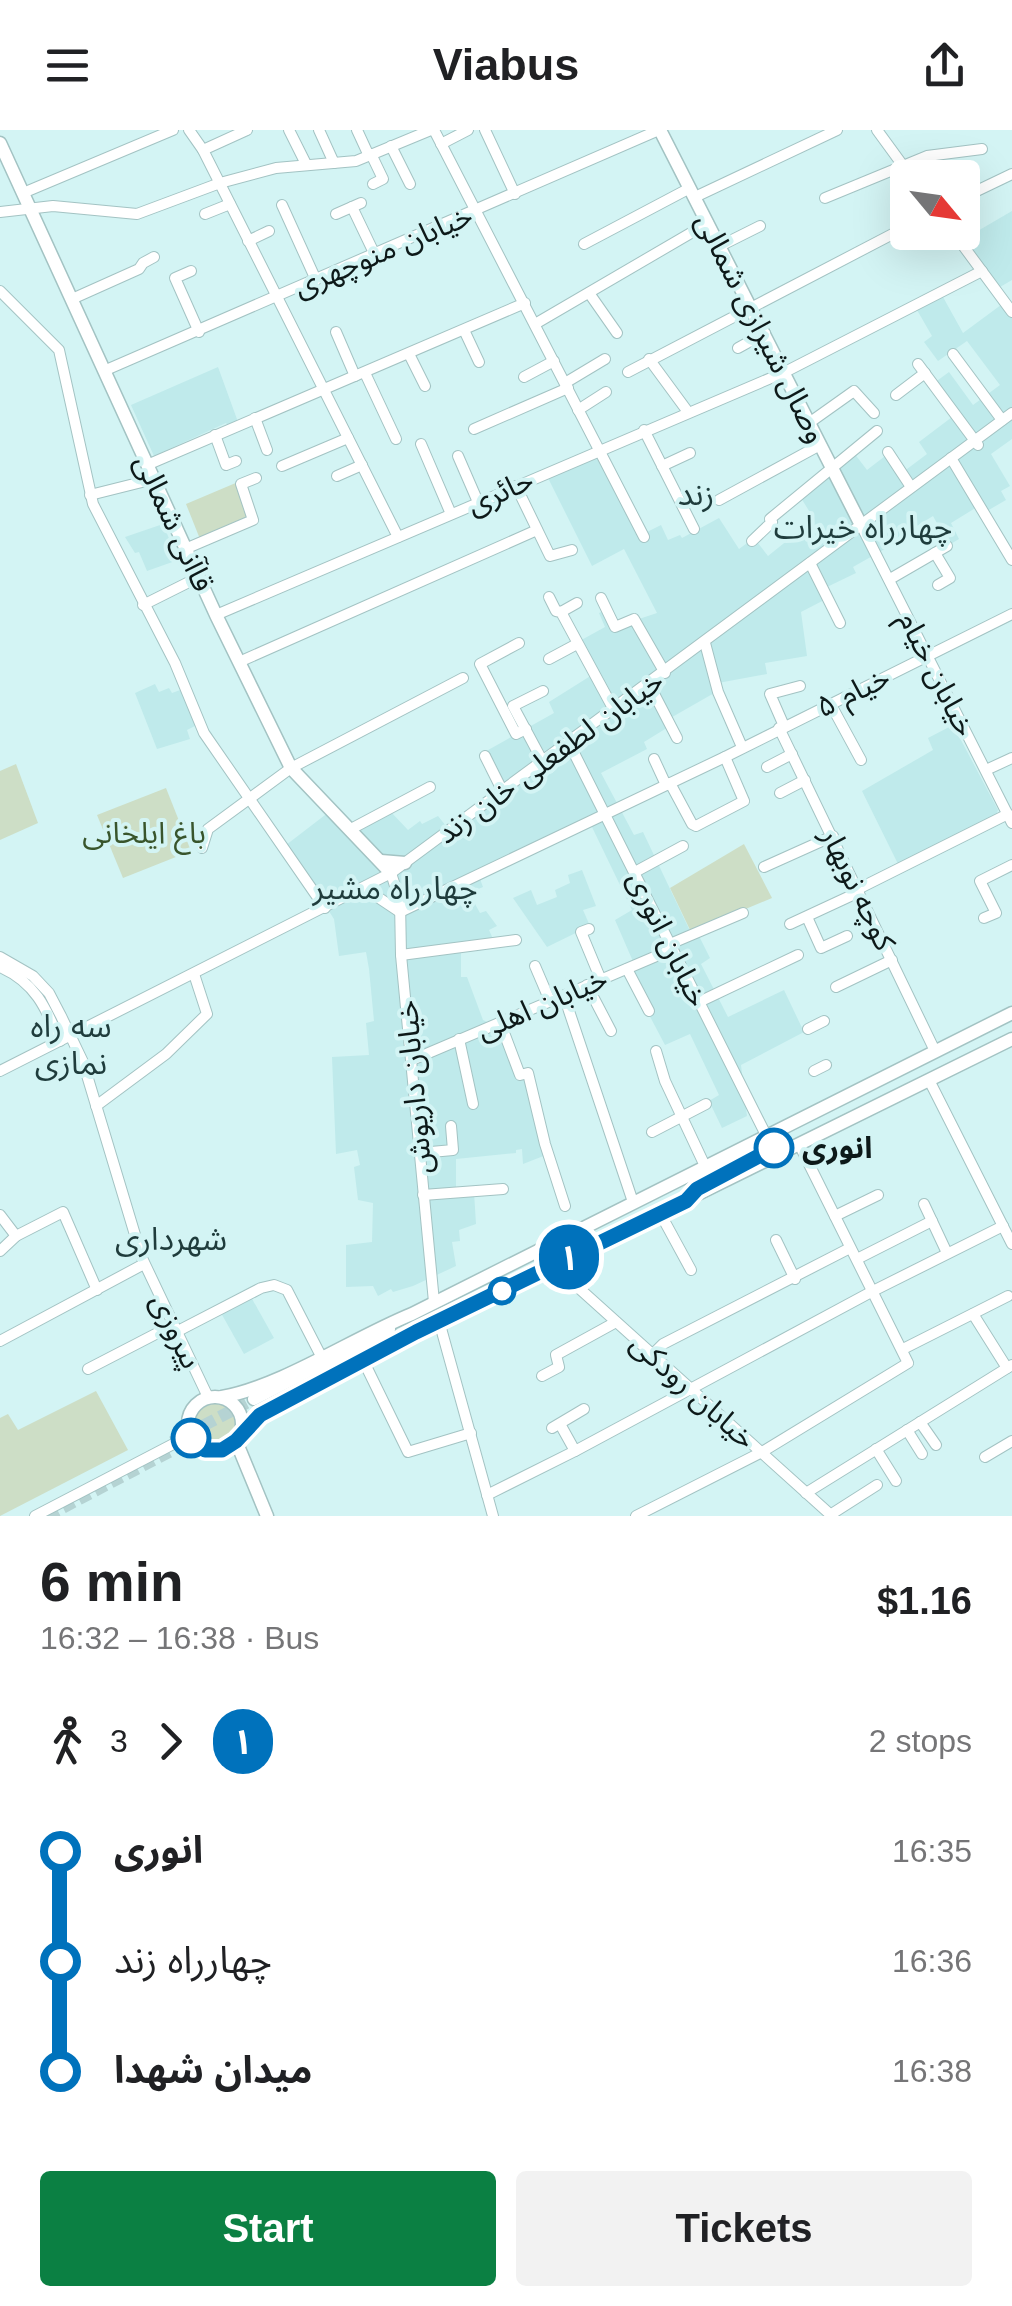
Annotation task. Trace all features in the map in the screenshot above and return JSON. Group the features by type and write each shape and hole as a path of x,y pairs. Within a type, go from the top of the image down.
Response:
{"main road":[{"name":"وصال شیرازی شمالی","path":"660,130 861,525"},
{"name":"قاآنی شمالی","path":"0,144 185,549 291,768 391,873"},
{"path":"380,861 405,863"},
{"path":"222,1450 238,1438 255,1403 321,1356 1012,1013"},
{"path":"268,1516 241,1462 222,1450 205,1450 188,1432 191,1410 215,1397 255,1403 364,1362 416,1332 1012,1039"},
{"path":"660,1188 664,1210"},
{"path":"255,1403 377,1338 412,1314"},
{"path":"255,1403 379,1345 416,1332"},
{"path":"215,1397 239,1412 241,1462 259,1516"}],"street":[{"path":"23,193 173,130"},
{"path":"190,130 220,182 398,537"},
{"path":"203,150 247,130"},
{"path":"288,130 306,164"},
{"path":"319,130 334,163"},
{"path":"357,130 383,179 373,184"},
{"path":"0,212 53,206 132,214 220,182 370,155 433,130 644,537"},
{"path":"441,144 468,130"},
{"path":"485,130 515,194"},
{"name":"خیابان منوچهری","path":"106,370 660,130"},
{"path":"584,244 837,130"},
{"path":"877,130 900,160"},
{"path":"391,146 410,184"},
{"path":"915,160 982,149"},
{"path":"825,198 890,170"},
{"path":"980,189 1012,174"},
{"path":"204,214 230,204"},
{"path":"282,205 316,280"},
{"path":"336,214 356,205 376,255"},
{"path":"535,324 708,223"},
{"path":"720,246 760,226"},
{"path":"248,241 269,231"},
{"path":"628,372 890,235"},
{"path":"967,250 1012,312"},
{"path":"72,298 140,269 143,262 154,257"},
{"name":"حائری","path":"216,615 785,372 982,270"},
{"path":"191,272 175,278 198,332"},
{"path":"998,294 1012,285"},
{"path":"0,291 59,350 90,495 176,663 204,732 325,908"},
{"path":"589,293 617,334"},
{"path":"147,466 525,303"},
{"path":"464,330 479,362"},
{"path":"336,332 396,438"},
{"path":"738,348 765,333"},
{"path":"409,354 425,386"},
{"path":"954,354 1007,417"},
{"path":"474,429 566,385 604,359"},
{"path":"649,359 688,412"},
{"path":"524,377 554,362"},
{"path":"896,395 922,368 976,444"},
{"path":"810,424 854,391 874,413"},
{"path":"578,410 606,392"},
{"name":"خیابان لطفعلی خان زند","path":"0,1071 391,873 911,487 976,444 1007,417"},
{"path":"255,418 267,450"},
{"path":"644,430 694,529"},
{"path":"752,541 772,522 770,519 877,431"},
{"path":"216,435 226,465 236,461"},
{"path":"282,466 348,438"},
{"path":"421,444 451,514"},
{"path":"719,500 820,445"},
{"path":"888,452 911,487"},
{"path":"662,466 690,453"},
{"path":"458,456 478,502"},
{"path":"951,458 1012,560"},
{"path":"337,476 362,465"},
{"path":"185,549 253,520 241,484 256,478"},
{"path":"90,495 154,479"},
{"path":"516,486 552,557 572,550"},
{"name":"خیابان خیام","path":"861,525 1011,820"},
{"path":"238,662 537,530"},
{"path":"890,579 947,546"},
{"path":"935,553 950,578 938,585"},
{"path":"810,563 840,623"},
{"path":"143,604 199,578"},
{"path":"549,597 614,710"},
{"path":"601,598 615,627 634,619 665,672"},
{"path":"561,612 577,603"},
{"name":"۵ خیام","path":"400,912 726,757 1012,614"},
{"path":"705,643 718,692 742,747"},
{"path":"519,644 480,664 516,734 526,730"},
{"path":"549,659 577,644"},
{"path":"203,842 208,829 291,768 463,678"},
{"path":"649,684 676,738"},
{"path":"781,727 770,694 800,686"},
{"path":"543,691 514,706 543,762"},
{"path":"830,703 860,760"},
{"name":"کوچه نوبهار","path":"781,727 935,1052"},
{"name":"خیابان انوری","path":"570,743 766,1136"},
{"path":"767,767 792,754"},
{"path":"485,756 503,792"},
{"path":"654,759 694,826 744,801 726,757"},
{"path":"986,770 1012,758"},
{"path":"736,781 751,774"},
{"path":"780,793 804,780"},
{"path":"350,829 430,787"},
{"path":"790,924 1011,820"},
{"path":"764,867 833,836"},
{"path":"635,872 683,846"},
{"path":"984,918 996,912 980,881 1012,865"},
{"name":"خیابان داریوش","path":"391,873 400,912 434,1302"},
{"path":"364,888 400,912"},
{"name":"خیابان اهلی","path":"412,1060 626,969 743,913"},
{"path":"807,917 821,948 847,936"},
{"path":"589,929 581,932 601,980"},
{"path":"401,955 516,940"},
{"path":"699,1002 798,955"},
{"path":"0,956 33,976 65,1038"},
{"path":"836,987 892,960"},
{"path":"535,966 550,1001"},
{"path":"0,967 45,996 61,1016 65,1038"},
{"path":"626,969 648,1011"},
{"path":"96,1106 166,1054 208,1014 194,974"},
{"path":"586,986 611,1031"},
{"path":"564,996 633,1202"},
{"path":"61,1016 92,1024"},
{"path":"808,1028 824,1020"},
{"path":"500,1022 520,1075 528,1073 565,1206"},
{"name":"پیروزی","path":"65,1038 83,1062 144,1264 174,1328 215,1397"},
{"path":"459,1039 473,1104"},
{"path":"656,1051 704,1166"},
{"path":"814,1071 826,1065"},
{"path":"929,1080 1012,1244"},
{"path":"652,1132 706,1104"},
{"path":"420,1154 453,1150 451,1126"},
{"path":"636,1516 762,1452 908,1362 799,1144"},
{"path":"423,1195 503,1189"},
{"path":"835,1216 878,1194"},
{"path":"924,1204 947,1253"},
{"path":"664,1210 691,1270"},
{"path":"0,1251 16,1236 63,1212 97,1290"},
{"path":"0,1215 16,1236"},
{"path":"857,1260 932,1222"},
{"path":"488,1495 1003,1226"},
{"path":"776,1240 796,1279"},
{"path":"653,1354 663,1344 850,1248"},
{"name":"خیابان رودکی","path":"559,1262 572,1281 616,1322 831,1515"},
{"path":"0,1341 144,1264"},
{"path":"88,1370 274,1285 286,1290 321,1356"},
{"path":"903,1350 1008,1296"},
{"path":"806,1492 1010,1367 973,1314"},
{"path":"439,1321 494,1516"},
{"path":"542,1376 559,1367 556,1355 616,1322"},
{"path":"364,1362 408,1452 471,1433"},
{"path":"575,1451 556,1426 584,1409"},
{"path":"920,1422 936,1445"},
{"path":"907,1430 922,1454"},
{"path":"36,1516 182,1440"},
{"path":"985,1457 1012,1441"},
{"path":"876,1449 896,1481"},
{"path":"831,1515 877,1485"}],"shaded area":[{"path":"1012,211 1012,280 1000,287 972,250 980,250 980,230"},
{"path":"943,297 963,333 1005,302 1012,312 1012,439 991,454 1010,486 1001,491 1006,500 987,511 977,507 951,523 959,539 949,545 933,516 912,529 913,533 853,567 856,573 827,587 828,598 801,612 807,656 765,663 767,674 718,683 716,692 667,720 670,726 644,742 647,749 601,773 634,835 643,832 690,931 696,930 710,958 701,964 728,1017 784,990 804,1032 741,1065 747,1116 722,1128 709,1101 719,1095 690,1034 665,1045 626,971 635,966 615,920 632,910 591,825 540,839 503,858 505,865 480,879 483,887 469,893 480,913 486,911 497,926 489,930 494,941 461,949 461,977 467,977 483,1020 501,1029 518,1073 528,1071 546,1155 523,1164 522,1149 516,1153 456,1159 456,1190 474,1192 476,1224 459,1230 460,1241 452,1242 456,1266 413,1286 393,1292 391,1289 378,1296 373,1286 346,1287 346,1245 372,1242 373,1203 358,1200 354,1167 360,1165 357,1150 336,1154 332,1057 369,1055 366,1023 374,1021 369,969 366,952 339,956 334,919 286,845 329,812 346,830 390,811 408,830 420,821 422,824 438,816 446,826 498,786 481,754 554,713 549,702 592,675 576,643 605,627 599,613 606,610 615,627 657,613 624,549 592,566 548,478 601,456 645,533 661,525 668,540 680,535 682,538 719,518 739,549 754,538 768,556 814,519 798,493 854,453 867,470 889,453 903,472 927,454 919,442 956,414 934,383 949,372 973,405 1000,385 967,341 938,361 924,342 932,336 917,310"},
{"path":"218,367 238,422 229,427 226,423 154,456 131,405"},
{"path":"163,524 178,560 147,571 139,552 135,553 125,537"},
{"path":"155,684 159,692 183,689 197,725 187,730 190,739 157,749 135,693"},
{"path":"953,725 998,810 995,818 899,866 862,791 933,750 928,738"},
{"path":"582,870 596,906 583,910 590,926 547,947 513,898 531,890 537,905 557,897 555,890 570,883 568,875"},
{"path":"251,1297 274,1338 244,1354 221,1313"}],"green space":[{"path":"238,482 252,515 200,539 186,504"},
{"path":"16,764 38,823 0,840 0,771"},
{"name":"باغ ایلخانی","path":"166,788 191,851 123,878 97,815"},
{"path":"744,844 772,898 691,932 670,888"},
{"path":"96,1391 128,1450 0,1516 0,1418 8,1414 18,1430"},
{"path":"214,1403 229,1409 235,1424 229,1439 214,1445 199,1439 193,1424 199,1409"}],"tunnel":[{"path":"172,1442 254,1399"},
{"path":"47,1516 186,1443"}],"bus line":[{"name":"۱","path":"191,1438 205,1450 222,1450 260,1415 416,1332 686,1201 697,1189 774,1148"}],"place":[{"name":"انوری","path":"774,1148"}],"district":[{"name":"زند","path":"696,494"},
{"name":"چهارراه خیرات","path":"863,527"},
{"name":"چهارراه مشیر","path":"395,888"},
{"name":"سه راه نمازی","path":"71,1044"},
{"name":"شهرداری","path":"171,1239"}]}
